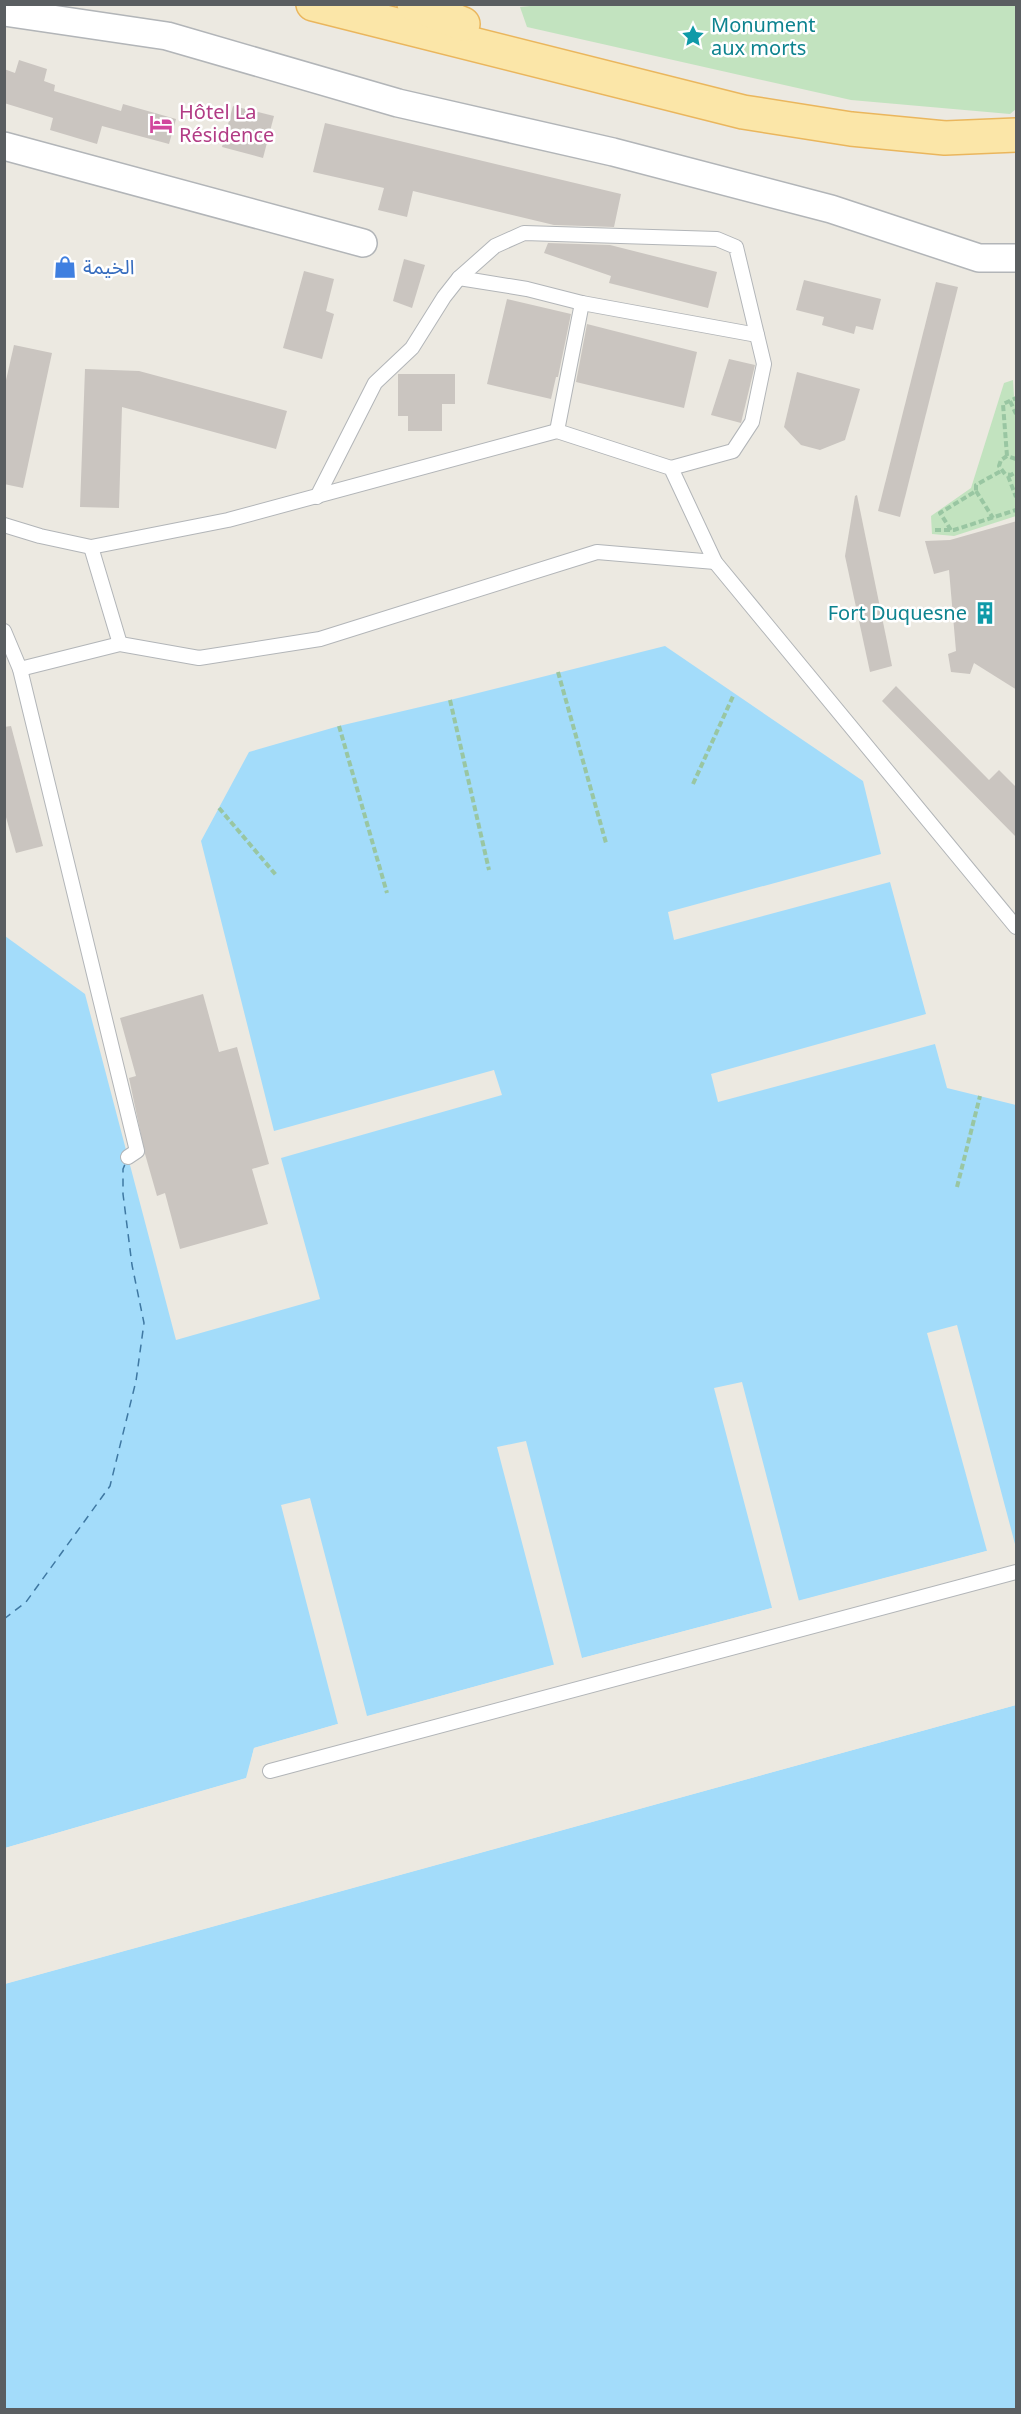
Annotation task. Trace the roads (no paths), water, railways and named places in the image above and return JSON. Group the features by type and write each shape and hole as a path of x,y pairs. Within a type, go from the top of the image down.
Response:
{"main road":[{"path":"313,4 743,112 851,129 945,138 1017,135"},
{"path":"414,4 546,62"}],"street":[{"path":"4,12 167,36 398,103 613,152 831,209 979,258 1017,258"},
{"path":"4,146 363,243"}],"lane":[{"path":"4,525 40,536 91,547 228,520 317,497 557,431 671,468 733,451 752,422 764,364 736,248 717,240 524,233 495,246 459,278 444,297 412,348 375,383 317,497"},
{"path":"459,278 527,289 582,303 757,335"},
{"path":"557,431 582,303"},
{"path":"671,468 715,562 1017,927"},
{"path":"91,547 120,644"},
{"path":"20,669 120,644 200,658 320,639 597,552 715,562"},
{"path":"4,631 20,669 137,1151 128,1157"},
{"path":"270,1771 1017,1572"}],"water":[{"path":"665,646 863,781 881,854 668,912 674,940 890,882 926,1014 711,1074 718,1102 935,1044 947,1088 1016,1105 1016,1543 957,1325 927,1333 987,1551 799,1601 742,1382 714,1388 772,1608 582,1658 526,1441 497,1447 554,1665 367,1716 310,1498 281,1505 338,1724 254,1748 247,1778 5,1848 5,936 85,994 176,1340 320,1299 281,1158 502,1095 494,1070 274,1131 201,841 249,752 339,726"},
{"path":"1016,1705 1016,2409 5,2409 4,1984"}],"place":[{"name":"Monument aux morts","path":"693,36"},
{"name":"Hôtel La Résidence","path":"161,124"},
{"name":"الخيمة","path":"65,267"},
{"name":"Fort Duquesne","path":"985,613"}]}
